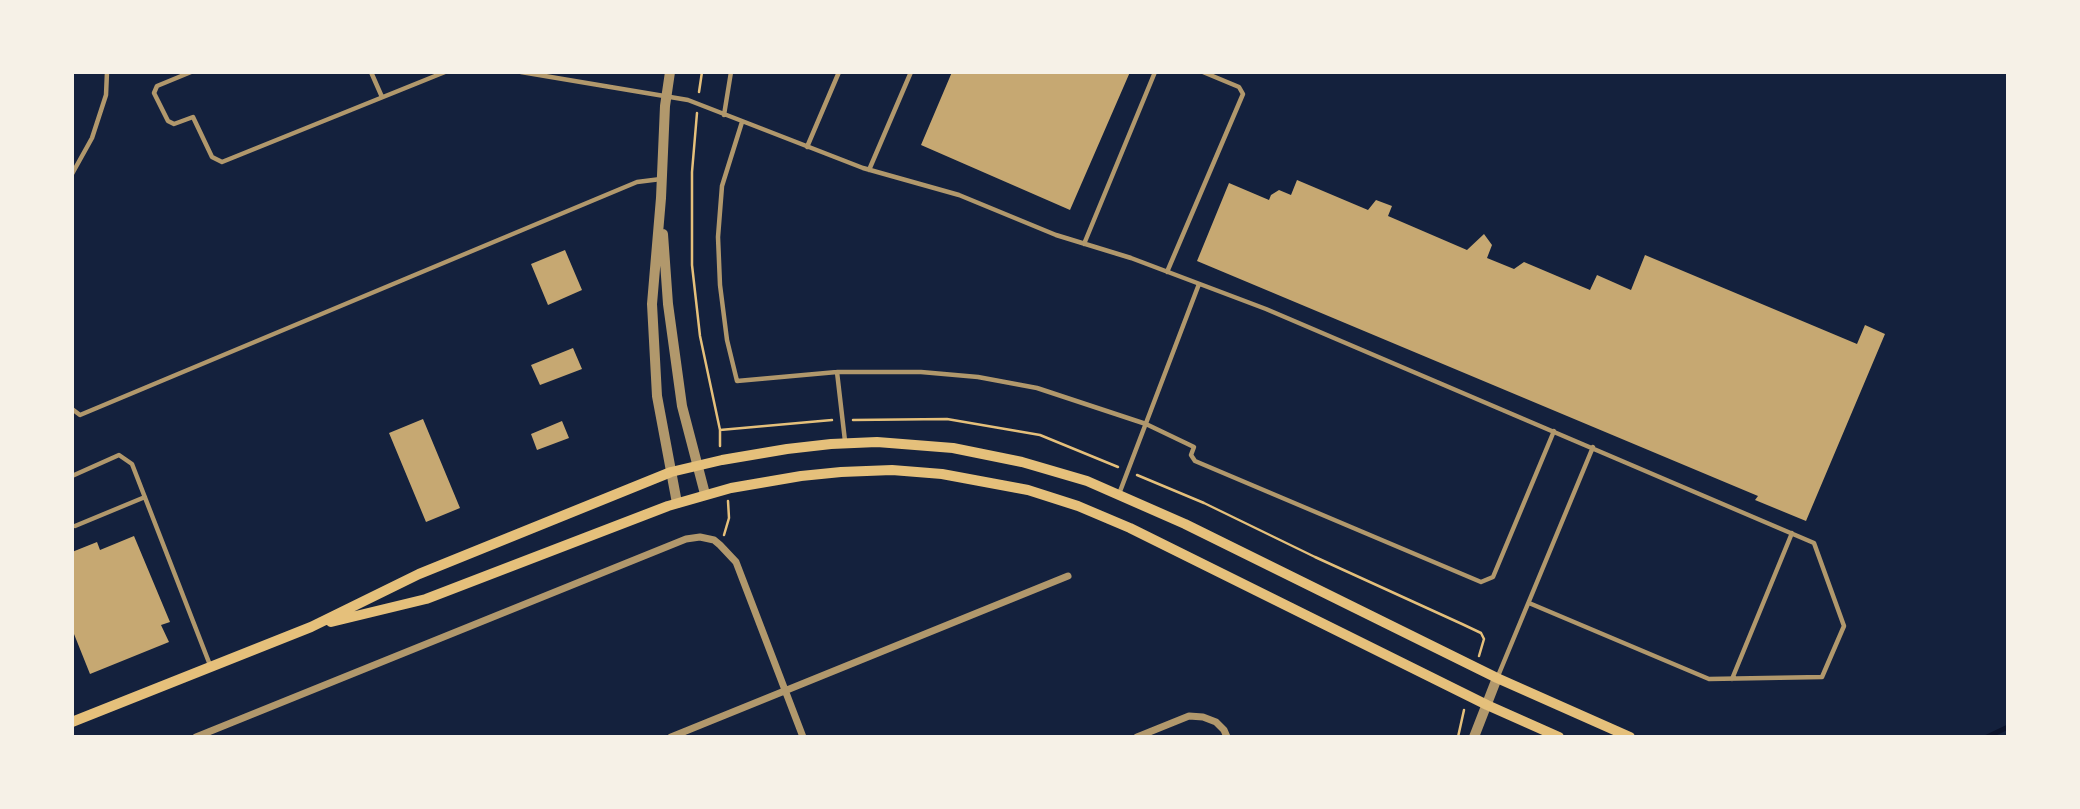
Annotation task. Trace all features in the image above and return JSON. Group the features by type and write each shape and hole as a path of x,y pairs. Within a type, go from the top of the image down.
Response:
{"main road":[{"path":"73,719 311,627 419,574 671,472 752,454 877,442 953,448 1022,462 1087,481 1185,524 1497,678 1630,737"},
{"path":"311,627 426,599 705,494 801,476 892,470 973,479 1028,490 1078,506 1184,553 1487,705 1559,737"}],"street":[{"path":"670,72 666,95 652,304 657,396 677,503"},
{"path":"661,198 667,304 682,406 705,494"},
{"path":"200,736 686,539 700,537 717,542 736,562 803,737"},
{"path":"671,737 1068,576"},
{"path":"1474,737 1497,678"},
{"path":"1137,737 1189,716 1203,716 1216,722 1227,737"}],"lane":[{"path":"72,174 92,138 106,95 107,72"},
{"path":"191,72 157,86 154,93 167,121 174,124 193,117 212,158 222,162 445,72"},
{"path":"371,72 382,97"},
{"path":"521,72 688,100 869,170 959,195 1056,235 1266,309 1814,543 1844,626 1822,677 1709,679 1529,603"},
{"path":"724,116 731,72"},
{"path":"807,147 839,72"},
{"path":"869,170 911,72"},
{"path":"1084,244 1155,72"},
{"path":"1167,272 1243,94 1239,87 1203,72"},
{"path":"742,122 722,186 718,237 720,285 727,340 737,381 837,372 921,372 978,377 1037,388 1146,424 1194,447 1191,455 1195,461 1481,582 1493,577 1553,430"},
{"path":"72,409 80,415 637,183 662,179"},
{"path":"1118,495 1199,284"},
{"path":"837,372 845,443"},
{"path":"1497,678 1593,447"},
{"path":"72,476 119,455 132,464 211,667"},
{"path":"75,526 145,497"},
{"path":"1732,679 1792,533"}],"path":[{"path":"702,72 692,172 692,265 700,336 720,430 718,436"},
{"path":"717,542 729,517 727,499"}],"building":[{"path":"952,72 1130,72 1070,210 921,145"},
{"path":"1297,180 1368,210 1376,200 1392,206 1388,216 1467,250 1484,234 1492,245 1487,258 1514,269 1524,262 1590,290 1597,275 1631,290 1645,255 1857,344 1865,325 1885,334 1806,521 1755,500 1758,496 1197,261 1229,183 1269,200 1271,195 1279,190 1291,195"},
{"path":"565,250 582,290 548,305 531,264"},
{"path":"573,348 582,369 540,385 531,365"},
{"path":"423,419 460,508 426,522 389,433"},
{"path":"562,421 569,438 537,450 531,434"},
{"path":"134,536 170,622 161,625 169,642 90,674 72,629 72,552 97,542 100,550"}],"waterway":[{"path":"1987,737 2008,727"}]}
